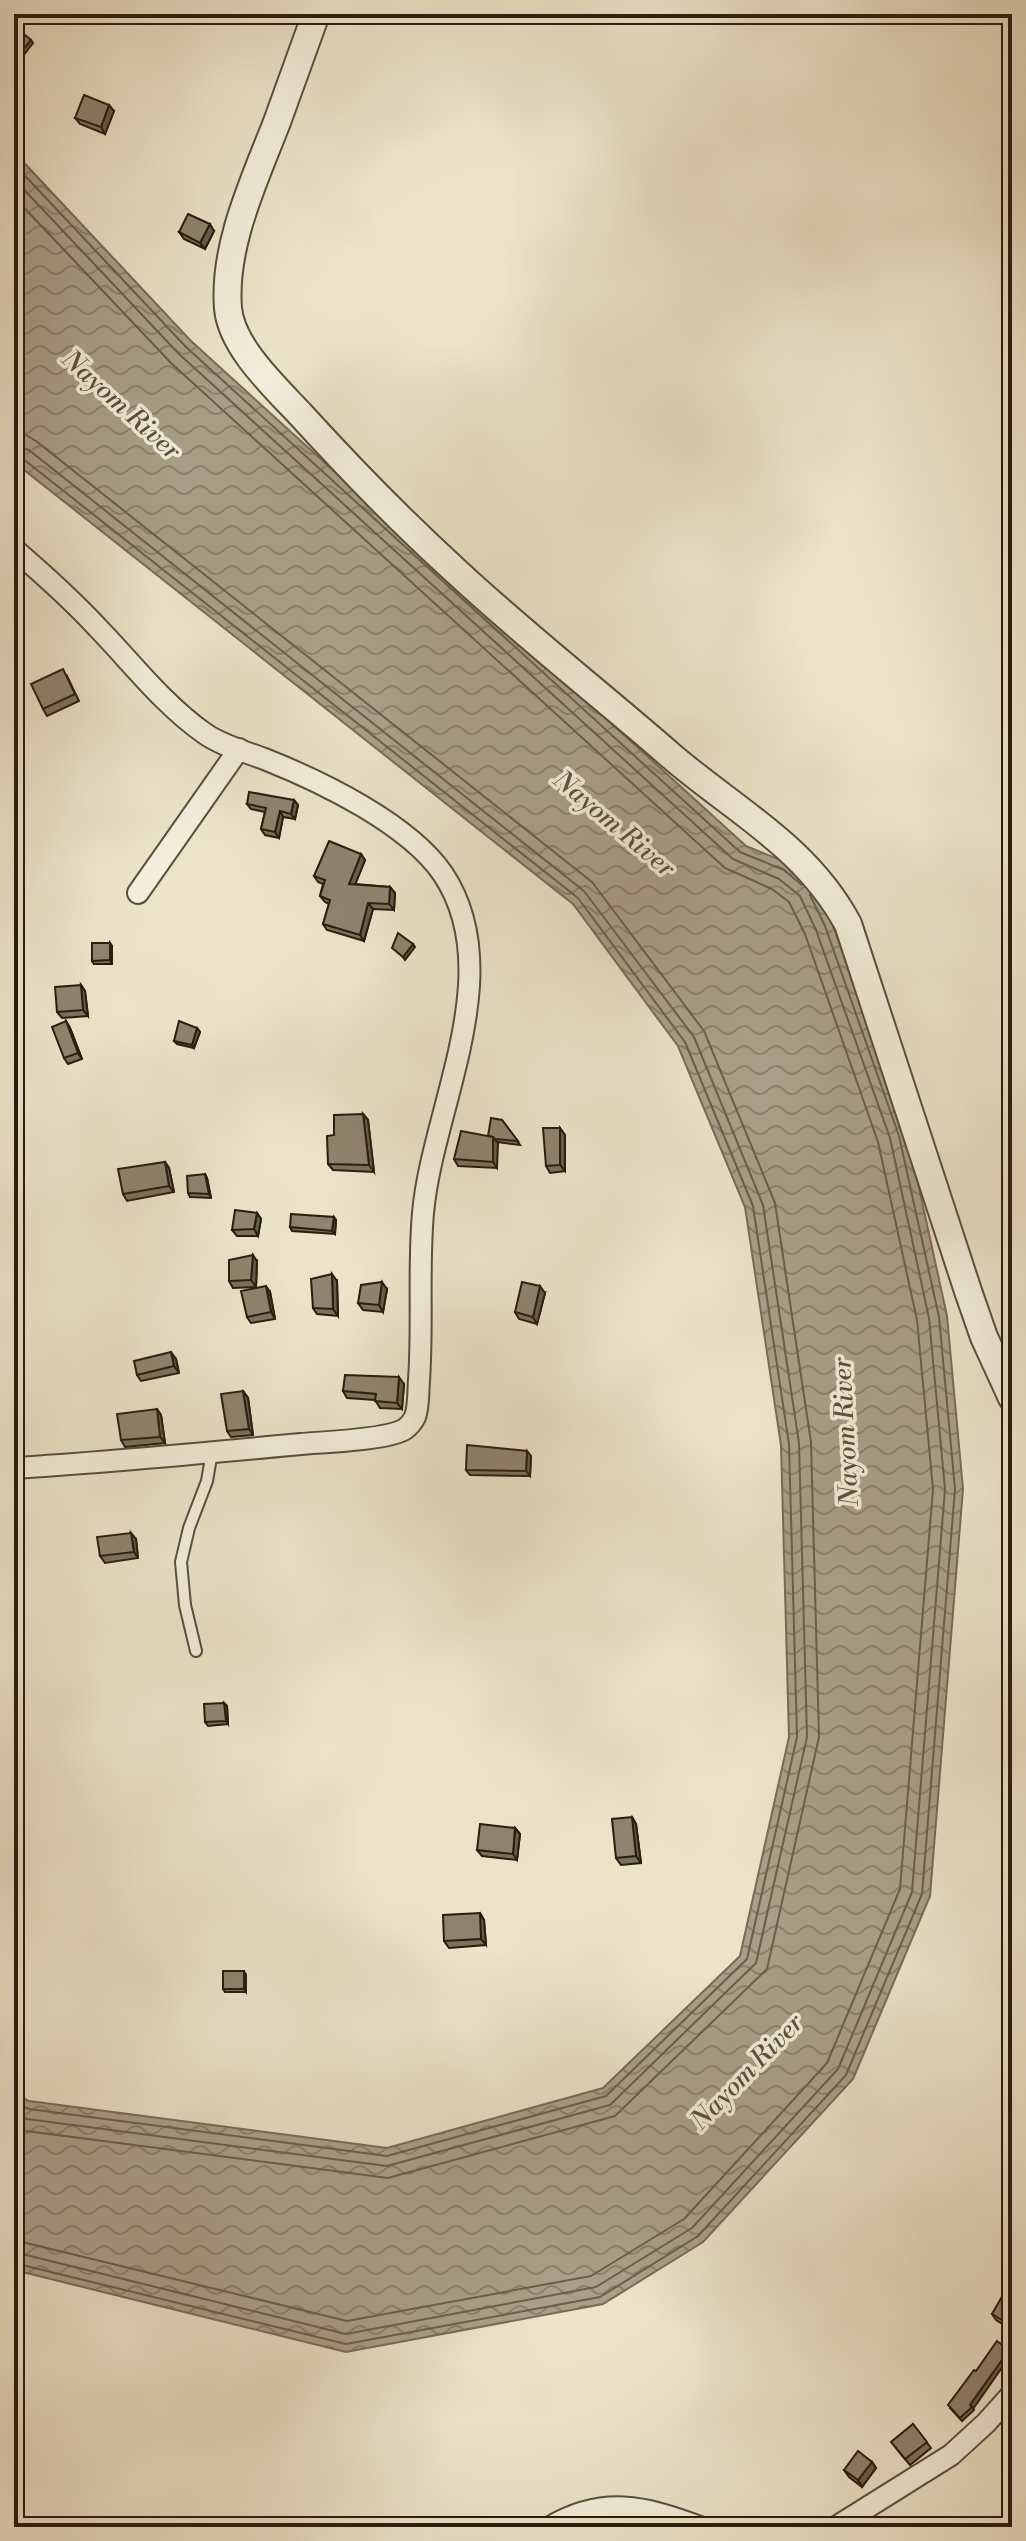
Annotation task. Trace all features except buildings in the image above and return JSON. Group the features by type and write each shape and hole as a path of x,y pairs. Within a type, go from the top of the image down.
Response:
{"street":[{"path":"316,14 238,231 227,293 228,313 236,335 257,366 386,506 462,577 694,776 785,845 822,882 848,924 968,1291 984,1337 1012,1398"},
{"path":"14,549 207,736 271,761 352,801 390,824 422,851 442,873 458,903 468,967 467,1011 423,1211 422,1348 415,1416 404,1430 212,1452 14,1468"},
{"path":"138,893 239,749"},
{"path":"836,2527 951,2455 1012,2394"},
{"path":"550,2527 574,2513 593,2507 619,2507 671,2516 700,2527"}],"lane":[{"path":"196,1651 185,1605 181,1562 189,1528 207,1481 212,1452"}],"water":[{"name":"Nayom River","path":"14,152 191,341 746,846 788,863 814,884 832,923 907,1133 947,1316 963,1489 930,1896 853,2079 703,2242 603,2304 346,2352 14,2270 14,2094 29,2101 387,2148 603,2088 740,1956 789,1737 781,1445 745,1207 678,1046 573,904 14,462"}]}
